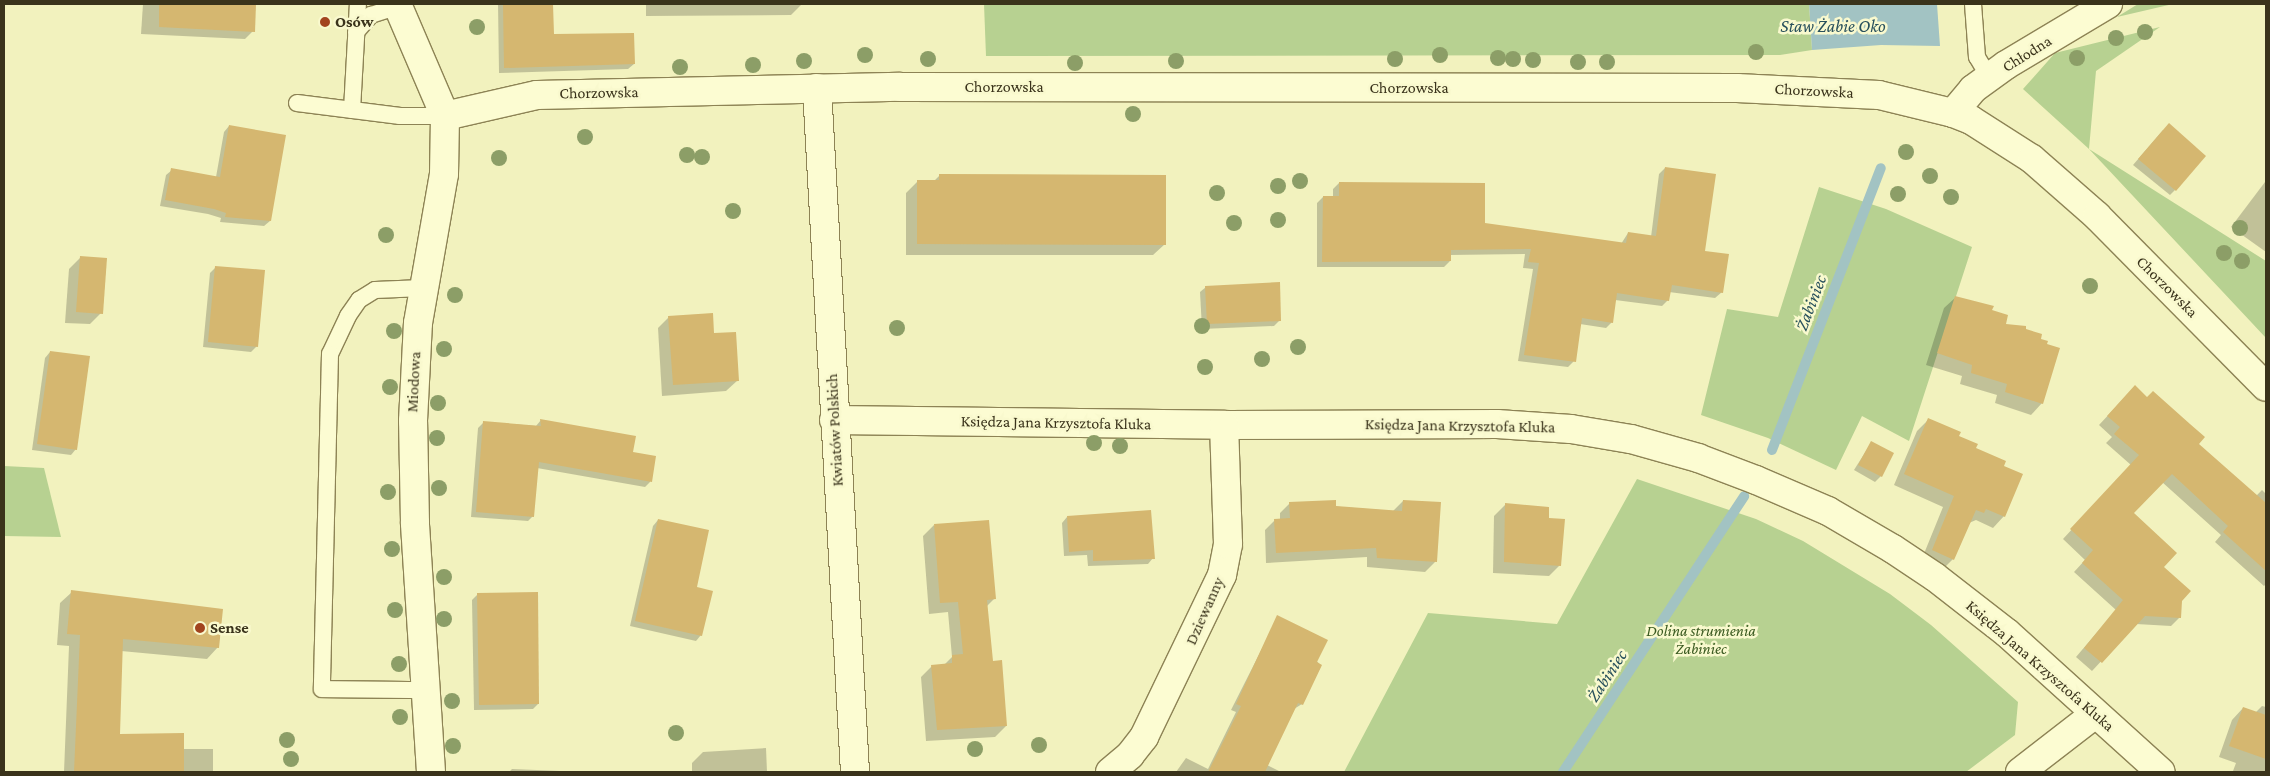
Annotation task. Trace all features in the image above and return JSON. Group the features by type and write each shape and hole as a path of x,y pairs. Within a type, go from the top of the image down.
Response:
{"street":[{"name":"Chłodna","path":"1953,113 1973,89 1989,77 2108,4"},
{"name":"Miodowa","path":"397,5 445,116 444,174 423,288 413,421 425,690 431,772"},
{"name":"Chorzowska","path":"445,116 537,95 817,88 1801,90 1879,95 1953,113 2016,148 2070,191 2266,387"},
{"name":"Kwiatów Polskich","path":"817,88 834,420 856,772"},
{"name":"Księdza Jana Krzysztofa Kluka","path":"834,420 1224,425 1535,426 1631,439 1698,458 1828,511 1893,549 1993,622 2161,772"},
{"name":"Dziewanny","path":"1110,772 1130,755 1144,737 1222,575 1228,544 1224,425"},
{"path":"2020,772 2095,714"}],"lane":[{"path":"352,110 358,4"},
{"path":"1973,4 1978,57 1989,77"},
{"path":"356,32 371,15 397,5"},
{"path":"297,103 408,117 445,116"},
{"path":"423,288 375,290 359,300 348,316 330,354 322,689 425,690"}],"green space":[{"path":"984,4 1809,4 1812,50 1780,55 986,56"},
{"path":"2138,4 2173,4 2117,17"},
{"path":"2160,27 2096,71 2089,149 2023,89 2055,53"},
{"path":"2089,149 2266,261 2266,338"},
{"path":"1819,187 1886,209 1972,247 1909,441 1862,416 1836,470 1768,438 1701,415 1727,309 1778,317"},
{"path":"4,466 44,468 61,537 4,536"},
{"name":"Dolina strumienia Żabiniec","path":"1637,479 1756,519 1803,541 1890,594 1931,625 2018,702 2015,735 1966,772 1344,772 1428,613 1557,624"}],"water":[{"name":"Staw Żabie Oko","path":"1809,4 1937,4 1940,46 1881,45 1812,50"}],"building":[{"path":"159,4 256,4 255,32 159,27"},
{"path":"503,4 553,4 554,34 634,33 635,64 504,68"},
{"path":"2169,123 2206,156 2176,191 2138,159"},
{"path":"229,125 286,135 271,221 225,217 226,213 214,209 165,200 171,168 220,177"},
{"path":"1665,167 1716,174 1705,251 1729,254 1723,293 1672,285 1669,301 1617,293 1613,323 1582,318 1576,362 1524,355 1539,263 1528,262 1531,249 1451,250 1451,261 1322,262 1323,196 1339,196 1339,182 1485,183 1485,223 1626,243 1628,232 1656,236"},
{"path":"939,174 1166,175 1166,245 917,244 917,180 939,180"},
{"path":"80,256 107,258 103,314 76,312"},
{"path":"215,266 265,270 258,347 208,342"},
{"path":"1280,282 1281,321 1207,324 1205,286"},
{"path":"1955,296 1994,306 1992,310 2008,315 2006,324 2026,326 2026,329 2042,334 2041,339 2048,341 2047,344 2060,348 2043,404 2005,392 2007,384 1971,373 1972,365 1937,353"},
{"path":"713,313 714,333 736,332 739,381 673,385 668,316"},
{"path":"50,351 90,356 77,450 37,444"},
{"path":"2135,385 2147,397 2153,391 2205,437 2199,444 2266,503 2266,571 2223,532 2228,526 2172,474 2134,513 2177,553 2164,567 2191,591 2182,601 2181,618 2145,616 2102,663 2084,648 2123,600 2082,563 2093,550 2070,529 2139,455 2114,434 2120,427 2107,416"},
{"path":"1928,418 1961,432 1959,436 1978,444 1976,448 2006,461 2004,466 2023,474 2005,517 1986,509 1984,513 1976,510 1954,560 1932,550 1954,496 1904,474"},
{"path":"540,419 636,436 633,452 656,456 652,482 539,462 534,517 476,512 483,421 541,426"},
{"path":"1871,441 1894,453 1882,477 1858,465"},
{"path":"1336,500 1336,506 1402,511 1403,500 1441,502 1437,562 1377,558 1376,548 1276,553 1274,519 1290,518 1289,502"},
{"path":"1505,503 1549,507 1549,518 1565,519 1561,566 1504,562"},
{"path":"1151,510 1155,559 1093,561 1093,550 1069,552 1067,516"},
{"path":"658,519 709,530 697,587 713,591 702,636 635,621"},
{"path":"989,520 996,599 987,600 993,661 1002,660 1007,726 937,730 931,665 952,663 952,655 963,654 958,602 940,603 934,524"},
{"path":"71,590 223,609 219,648 123,639 120,734 184,733 184,772 74,772 80,635 67,634"},
{"path":"538,592 539,704 479,705 477,593"},
{"path":"1277,615 1328,640 1317,662 1322,665 1303,705 1298,703 1265,772 1208,772 1241,706 1236,704"},
{"path":"2243,707 2266,715 2266,759 2229,746"}],"waterway":[{"name":"Żabiniec","path":"1772,450 1881,168"},
{"name":"Żabiniec","path":"1563,772 1744,496"}],"place":[{"name":"Osów","path":"325,22"},
{"name":"Sense","path":"200,628"}]}
